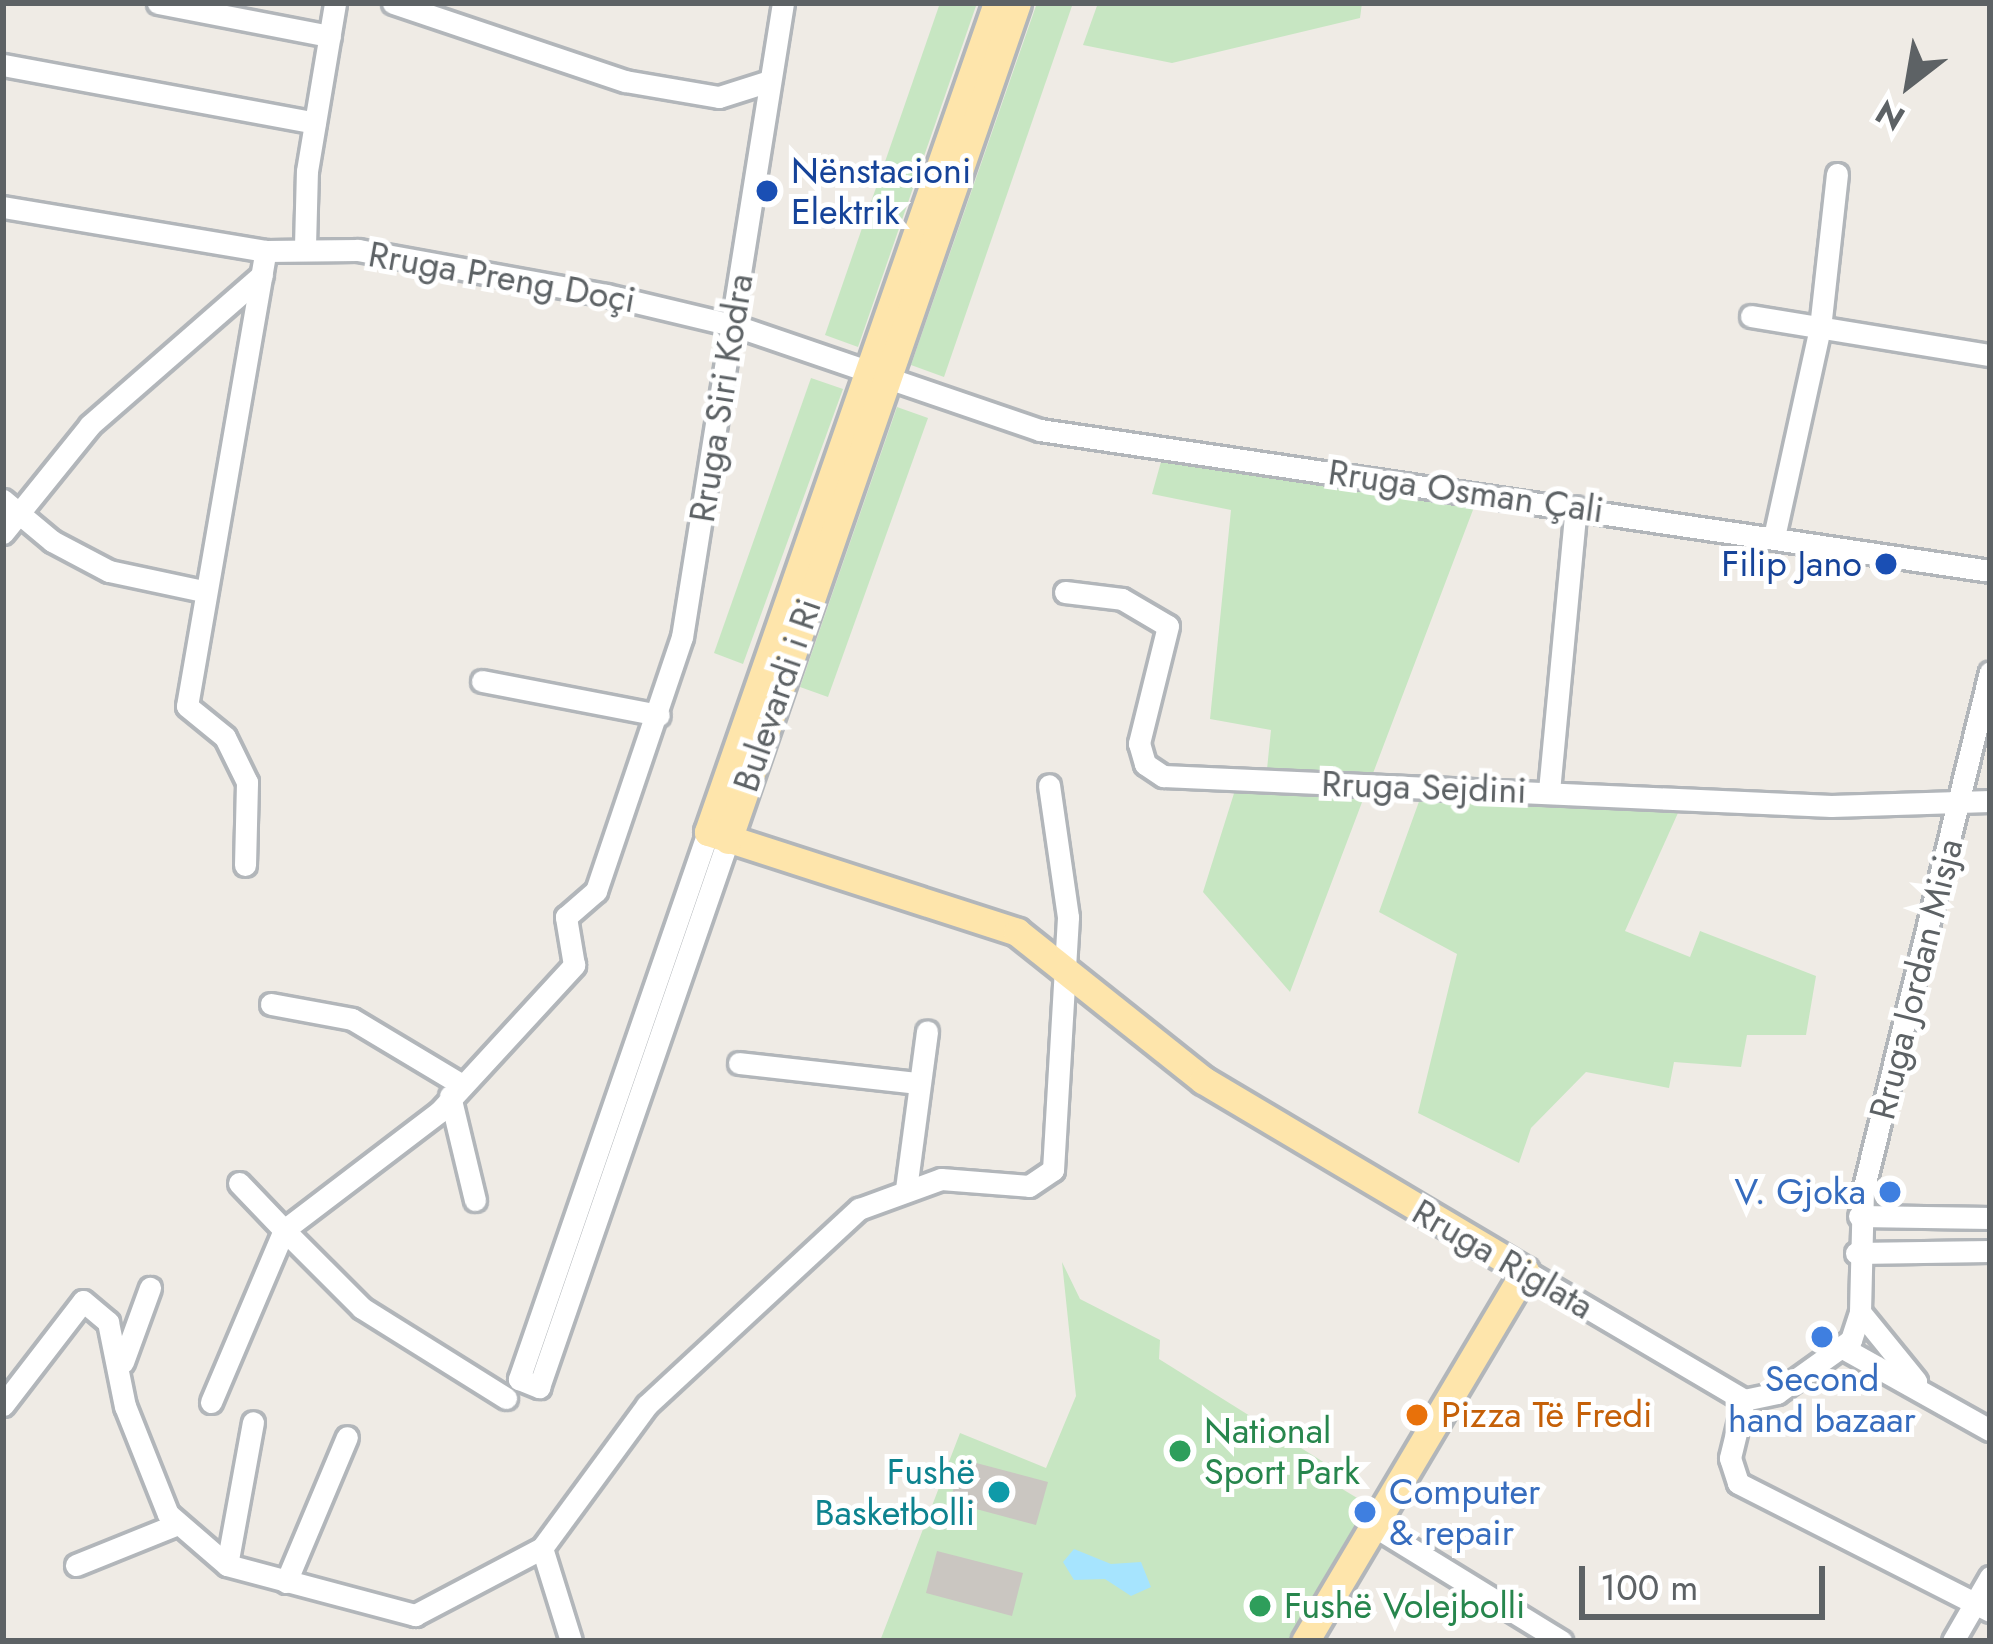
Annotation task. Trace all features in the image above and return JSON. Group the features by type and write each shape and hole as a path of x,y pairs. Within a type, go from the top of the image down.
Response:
{"main road":[{"name":"Bulevardi i Ri","path":"720,829 997,3"},
{"name":"Bulevardi i Ri","path":"875,378 1018,3"},
{"path":"720,829 814,866 992,921 1064,962"},
{"name":"Rruga Riglata","path":"1064,962 1203,1080 1525,1271"},
{"path":"1305,1641 1525,1271"}],"street":[{"path":"158,3 330,36"},
{"path":"305,246 315,123 335,3"},
{"path":"392,3 625,81 719,97 769,81"},
{"name":"Rruga Siri Kodra","path":"454,1090 574,964 566,917 596,891 659,715 682,637 736,326 783,3"},
{"path":"3,65 315,123"},
{"path":"1774,537 1820,328 1837,174"},
{"name":"Rruga Preng Doçi","path":"3,208 266,251 305,246 465,267 736,326 875,378"},
{"path":"245,866 248,782 225,736 188,706 203,591 266,251"},
{"path":"3,533 11,504 120,395 262,275"},
{"path":"1751,316 1990,356"},
{"name":"Rruga Osman Çali","path":"875,378 1040,430 1990,571"},
{"path":"11,504 52,541 110,571 203,591"},
{"path":"1549,791 1576,507"},
{"name":"Rruga Sejdini","path":"1065,592 1122,599 1168,626 1139,743 1151,771 1831,806 1961,797 1990,801"},
{"name":"Rruga Jordan Misja","path":"1859,1216 1990,672"},
{"path":"482,681 659,715"},
{"path":"3,1405 82,1301 108,1322 123,1363 132,1427 175,1525 227,1565 416,1615 542,1548 646,1405 835,1223 906,1189 941,1179 1029,1186 1053,1170 1066,882 1049,785"},
{"name":"Bulevardi i Ri","path":"284,1230 362,1308 521,1388 720,829"},
{"path":"271,1004 352,1019 454,1090 475,1200"},
{"path":"906,1189 927,1031"},
{"path":"740,1063 917,1082"},
{"path":"212,1402 284,1230 321,1195 387,1159 454,1090"},
{"path":"238,1184 284,1230"},
{"path":"1983,1606 1738,1483 1730,1458 1744,1400 1778,1393 1843,1348 1860,1312 1859,1216 1990,1218"},
{"path":"1856,1253 1990,1251"},
{"name":"Rruga Riglata","path":"1525,1271 1744,1400"},
{"path":"123,1363 150,1288"},
{"path":"1860,1312 1916,1382"},
{"path":"1843,1348 1916,1382 1990,1430"},
{"path":"227,1565 253,1422"},
{"path":"286,1582 347,1437"},
{"path":"76,1565 175,1525"},
{"path":"1374,1526 1561,1641"},
{"path":"542,1548 571,1641"},
{"path":"1953,1641 1983,1606 1990,1577"}],"green space":[{"path":"940,3 977,3 858,347 825,335"},
{"path":"1037,3 1073,3 944,377 911,365"},
{"path":"1098,3 1362,3 1360,18 1172,63 1083,45"},
{"path":"811,378 843,389 743,664 714,653"},
{"path":"897,407 928,418 828,697 800,687"},
{"path":"1164,451 1479,494 1290,992 1203,892 1236,787 1265,789 1271,730 1210,719 1231,510 1152,494"},
{"path":"1421,796 1682,804 1625,931 1690,957 1700,931 1816,976 1806,1035 1747,1035 1741,1067 1674,1062 1669,1088 1586,1072 1531,1128 1519,1163 1418,1113 1457,954 1379,912"},
{"name":"National Sport Park","path":"1062,1262 1080,1299 1160,1340 1159,1359 1344,1475 1339,1487 1367,1504 1290,1641 880,1641 960,1433 1046,1468 1076,1396"}],"water":[{"path":"1074,1549 1111,1564 1141,1562 1151,1587 1131,1596 1105,1579 1074,1580 1063,1562"}],"building":[{"name":"Fushë Basketbolli","path":"961,1459 1048,1482 1036,1525 950,1502"},
{"path":"937,1551 1023,1573 1012,1616 926,1593"}],"place":[{"name":"Nënstacioni Elektrik","path":"767,191"},
{"name":"Filip Jano","path":"1886,564"},
{"name":"V. Gjoka","path":"1890,1192"},
{"name":"Second hand bazaar","path":"1822,1337"},
{"name":"Pizza Të Fredi","path":"1417,1415"},
{"name":"National Sport Park","path":"1180,1451"},
{"name":"Fushë Basketbolli","path":"999,1492"},
{"name":"Computer & repair","path":"1365,1512"},
{"name":"Fushë Volejbolli","path":"1260,1606"}]}
